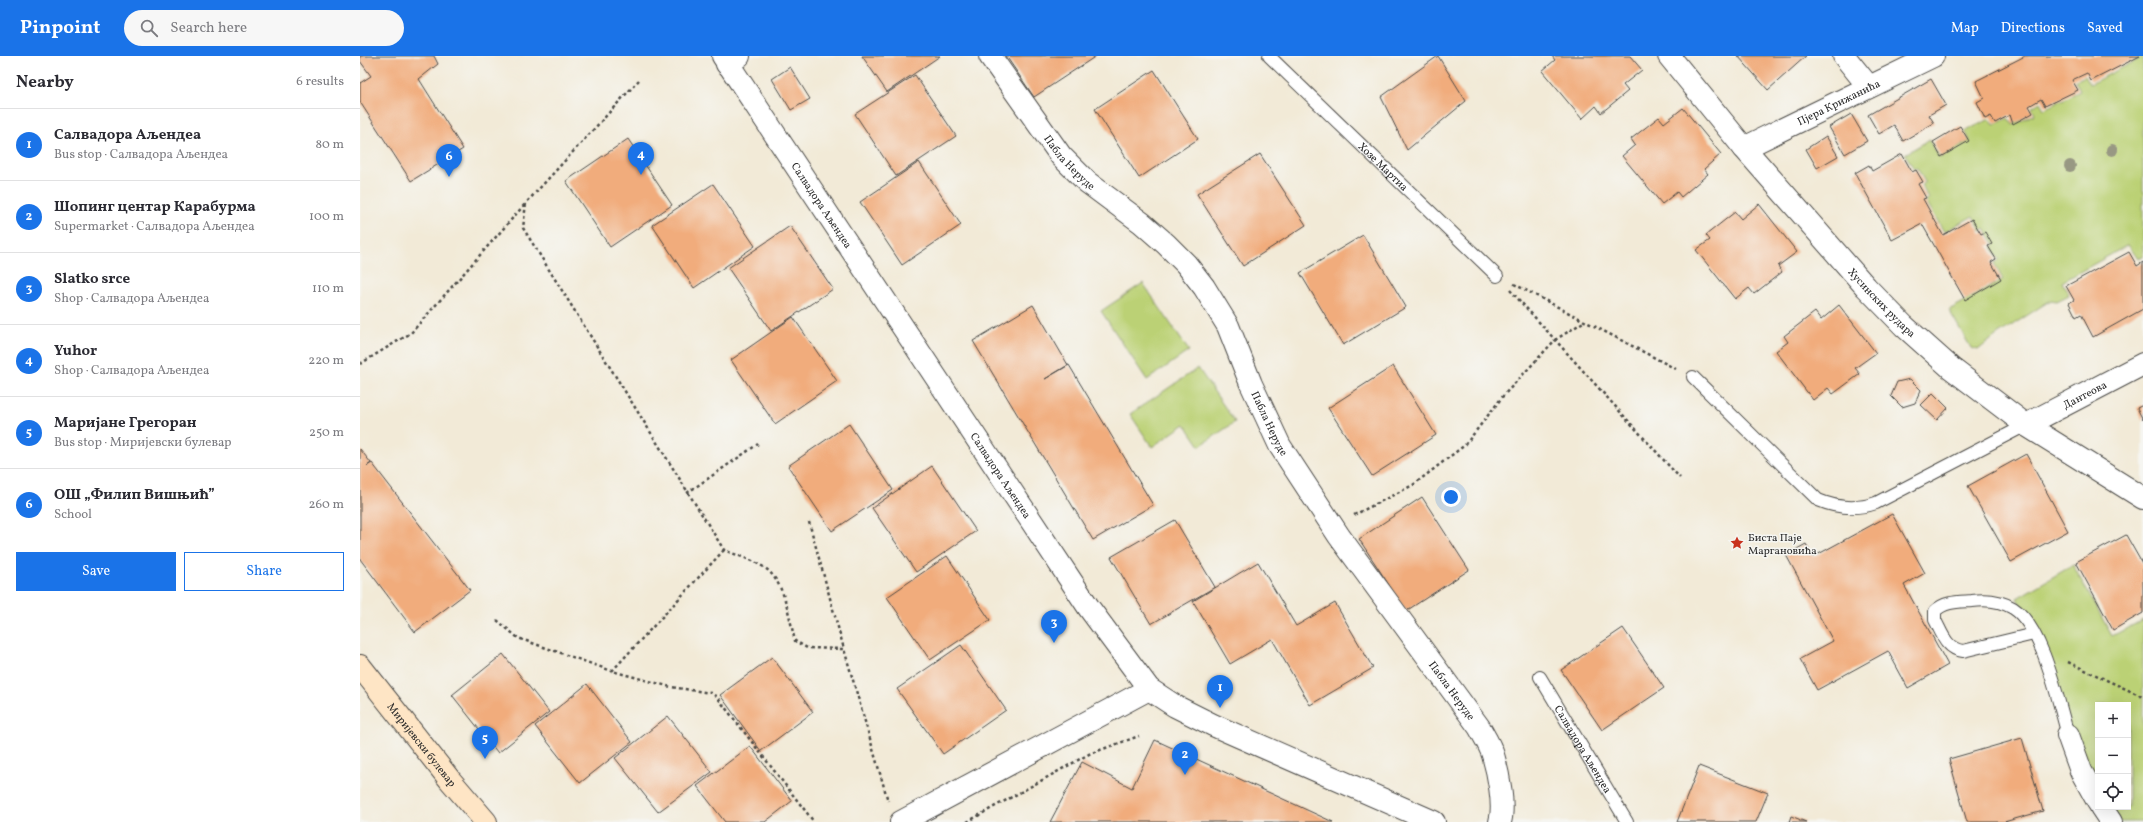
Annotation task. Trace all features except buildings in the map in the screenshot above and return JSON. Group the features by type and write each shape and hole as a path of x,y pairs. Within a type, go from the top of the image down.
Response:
{"main road":[{"name":"Миријевски булевар","path":"360,666 445,775 486,822"}],"street":[{"name":"Пабла Неруде","path":"990,56 1061,156 1087,182 1142,223 1166,244 1186,264 1204,287 1228,326 1251,384 1280,446 1332,525 1479,727 1493,754 1500,792 1500,822"},
{"name":"Хусинских рудара","path":"1669,56 1744,148 1866,287 1904,326 1951,368 2026,425 2143,498"},
{"path":"1844,56 1869,87"},
{"name":"Пјера Крижанића","path":"1744,148 1933,56"},
{"name":"Салвадора Аљендеа","path":"730,59 1089,608 1149,689 1175,706 1205,722 1434,822"},
{"name":"Дантеова","path":"2026,425 2143,364"},
{"path":"896,815 1149,689"},
{"path":"2068,735 2081,771 2095,797"},
{"path":"2103,810 2111,822"}],"lane":[{"name":"Хозе Мартиа","path":"1269,56 1497,276"},
{"path":"1693,377 1818,500 1831,505 1862,508 1876,503 2026,425"},
{"path":"2034,634 1963,651 1956,650 1949,645 1935,620 1934,615 1935,611 1946,604 1986,599 2001,602 2013,608 2022,616 2034,634 2042,650 2068,735"},
{"name":"Салвадора Аљендеа","path":"1540,677 1627,822"}],"path":[{"path":"360,364 412,333 526,203 638,80"},
{"path":"526,203 523,228 687,493 724,550 763,566 775,578 783,595 795,641 807,648 844,649"},
{"path":"1497,276 1693,377"},
{"path":"1497,276 1680,478"},
{"path":"1332,525 1413,485 1465,445 1503,396 1555,340 1585,321"},
{"path":"687,493 758,444"},
{"path":"809,522 844,649 896,815"},
{"path":"612,671 724,550"},
{"path":"497,620 518,638 612,671 671,687 711,693 717,697 814,822"},
{"path":"2042,650 2114,682 2143,697"},
{"path":"967,822 1089,754 1139,736"}],"green space":[{"path":"2143,57 2143,256 2138,259 2128,245 2062,282 2069,295 2057,301 2051,300 1997,335 1978,350 1971,348 1949,310 2003,280 1994,263 1999,260 1992,247 1995,245 1985,229 1981,231 1973,216 1944,232 1926,201 1929,199 1921,185 1925,182 1917,168 1914,169 1905,154 1929,140 1940,158 1970,141 1965,131 1990,119 1994,125 2008,118 2013,125 2035,114 2032,107 2040,102 2044,109 2080,91 2075,81 2085,76 2090,84"},
{"path":"1143,283 1189,351 1147,380 1101,311"},
{"path":"1198,368 1235,422 1200,446 1185,424 1152,447 1130,414"},
{"path":"2073,565 2112,636 2143,620 2143,822 2111,822 2103,810 2131,810 2131,702 2095,702 2095,794 2032,630 2017,598"}],"place":[{"name":"Yuhor","path":"641,175"},
{"name":"ОШ „Филип Вишњић”","path":"449,177"},
{"name":"Биста Паје Маргановића","path":"1737,543"},
{"name":"Slatko srce","path":"1054,643"},
{"name":"Салвадора Аљендеа","path":"1220,708"},
{"name":"Маријане Грегоран","path":"485,759"},
{"name":"Шопинг центар Карабурма","path":"1185,775"}]}
